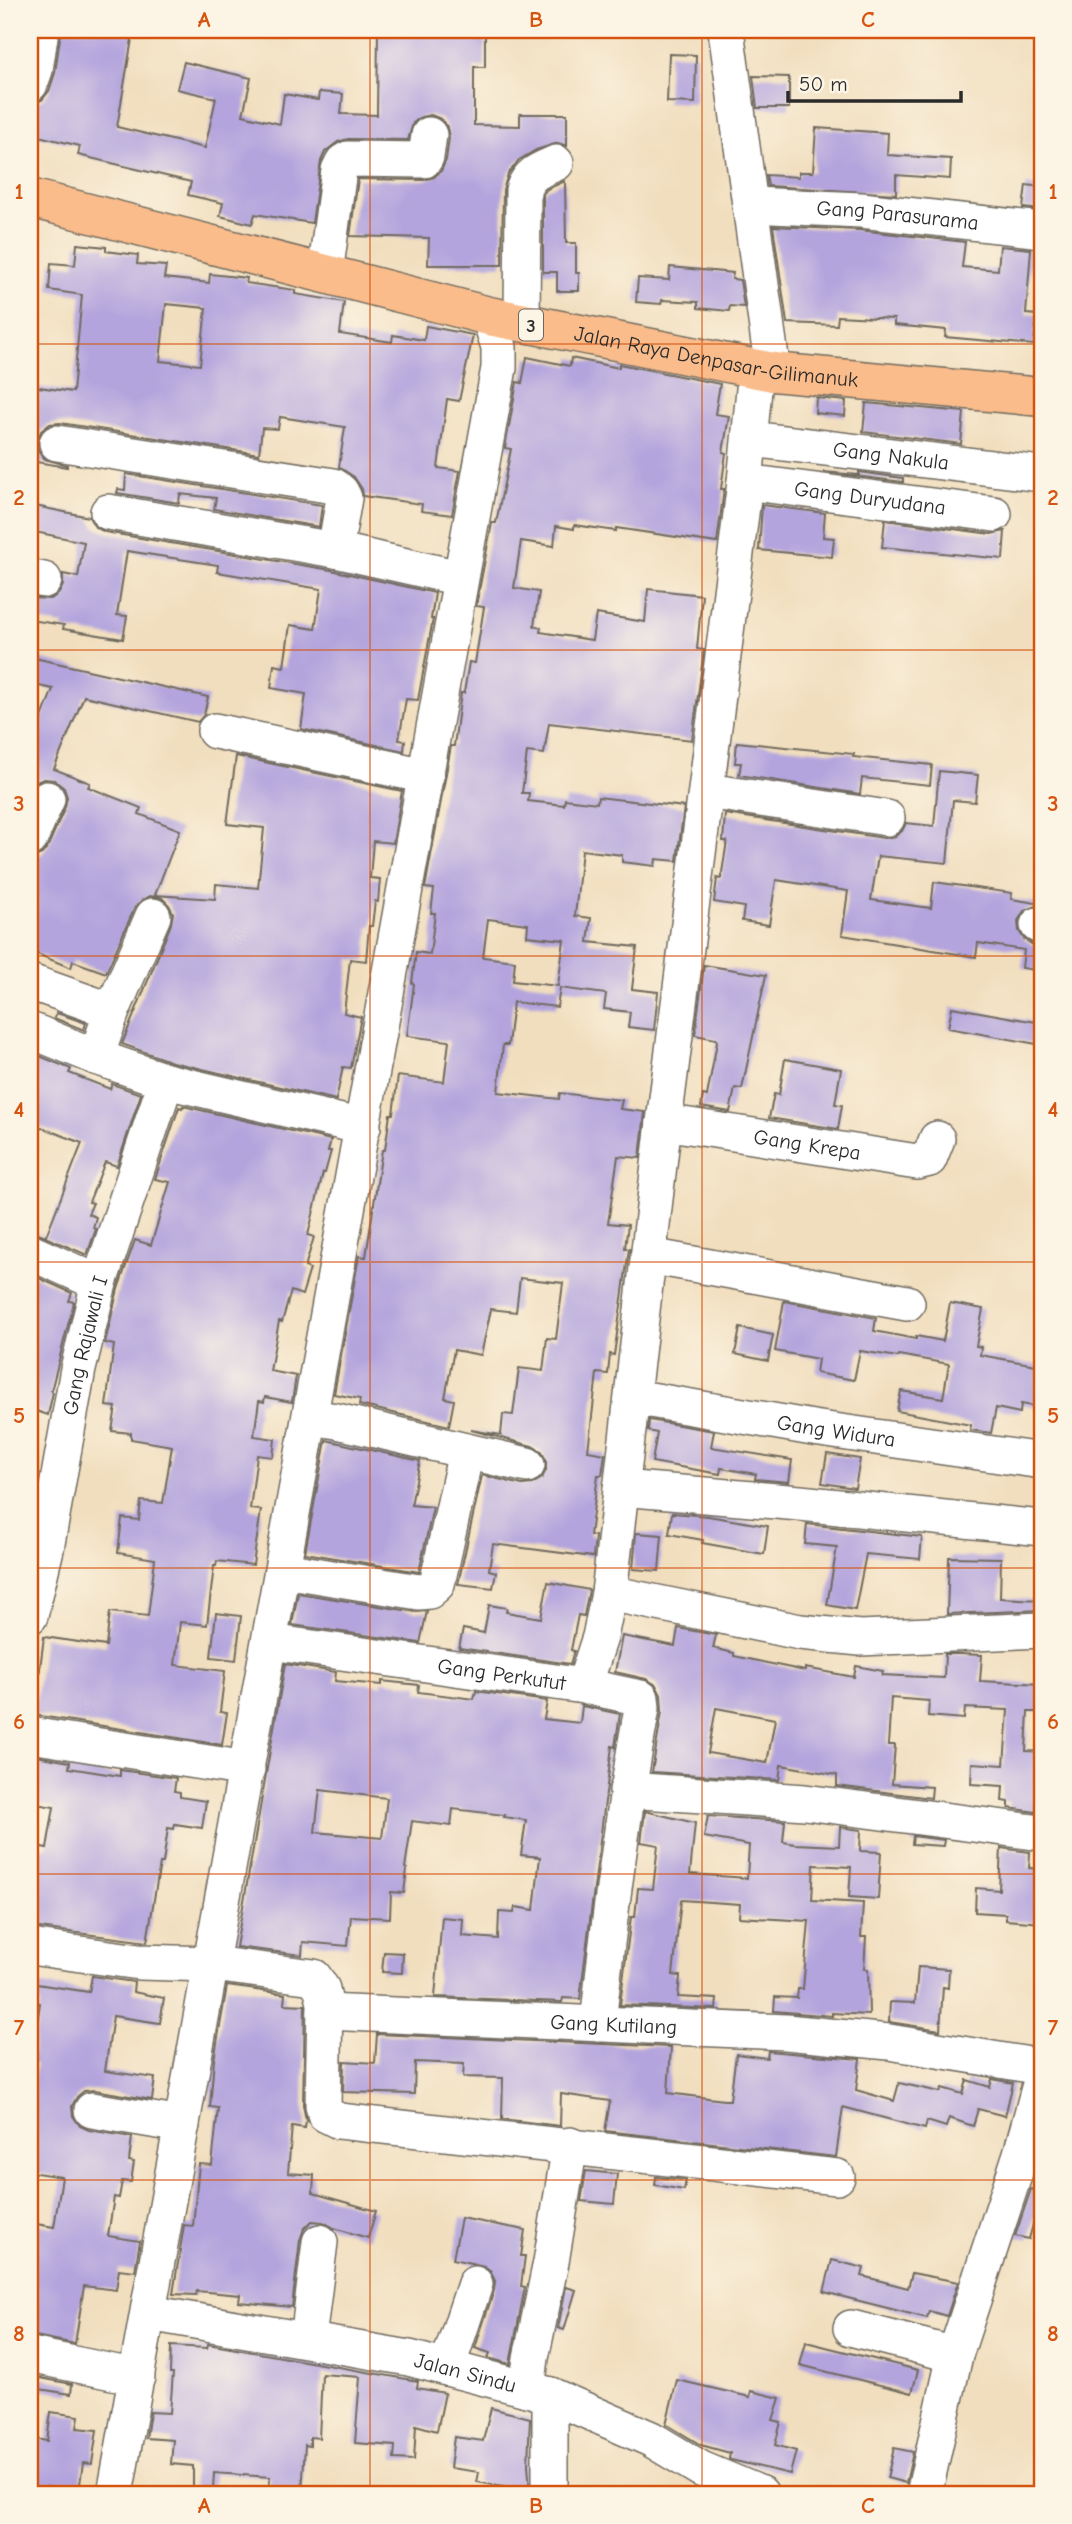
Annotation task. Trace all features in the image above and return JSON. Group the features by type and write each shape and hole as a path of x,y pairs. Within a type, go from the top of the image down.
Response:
{"highway":[{"name":"Jalan Raya Denpasar-Gilimanuk","path":"30,198 516,322 765,370 1042,397"}],"street":[{"path":"30,84 35,70 41,30"},
{"path":"584,1685 600,1637 610,1593 664,1122 750,439 765,370 751,205 726,30"},
{"path":"325,274 342,162 348,159 424,160 429,135"},
{"path":"116,2494 499,368 499,347 516,322 523,190 534,172 556,163"},
{"name":"Gang Parasurama","path":"751,205 861,210 1042,230"},
{"name":"Gang Nakula","path":"750,439 1033,473"},
{"path":"57,443 334,486 344,498 335,550"},
{"name":"Gang Duryudana","path":"745,482 995,514"},
{"path":"108,512 335,550 460,578"},
{"path":"215,732 426,776"},
{"path":"707,791 887,818"},
{"path":"30,838 47,799"},
{"path":"96,1057 153,916"},
{"path":"30,982 113,1011"},
{"path":"30,1030 96,1057 166,1080 363,1127"},
{"name":"Gang Rajawali I","path":"30,1616 46,1549 44,1473 78,1368 99,1283 166,1080"},
{"name":"Gang Krepa","path":"664,1122 917,1162 929,1160 937,1139"},
{"path":"30,1252 99,1283"},
{"path":"649,1256 907,1303"},
{"name":"Gang Widura","path":"633,1397 813,1428 1042,1461"},
{"path":"310,1417 527,1465"},
{"path":"283,1570 419,1592 429,1591 437,1584 466,1452"},
{"path":"621,1488 1042,1528"},
{"path":"610,1593 800,1632 860,1638 1042,1630"},
{"name":"Gang Perkutut","path":"270,1642 584,1685 641,1699 642,1708 627,1790 598,2024"},
{"path":"30,1735 247,1769"},
{"path":"627,1790 805,1802 1042,1833"},
{"path":"30,1947 139,1962 212,1964 314,1977 322,1989 326,2012 323,2105 326,2114 340,2121 837,2177"},
{"name":"Gang Kutilang","path":"326,2012 786,2032 889,2042 1042,2067"},
{"path":"924,2494 955,2355 1032,2157 1042,2077"},
{"path":"92,2110 182,2125"},
{"path":"550,2494 538,2392 531,2358 551,2262 570,2145"},
{"path":"308,2339 320,2242"},
{"path":"447,2368 475,2284"},
{"name":"Jalan Sindu","path":"149,2313 409,2358 538,2392 651,2439 701,2469 761,2494"},
{"path":"851,2328 955,2355"},
{"path":"30,2355 137,2377"}],"building":[{"path":"61,30 117,30 133,33 117,127 205,148 216,98 177,89 184,62 251,78 243,115 280,124 284,94 318,100 319,92 343,94 341,114 377,115 378,30 485,30 485,67 474,67 474,125 520,126 520,114 567,114 567,146 558,143 536,150 519,160 508,174 503,190 502,265 428,265 429,238 350,236 358,179 424,180 441,171 446,160 449,138 447,127 441,119 431,115 421,117 413,123 408,140 348,139 338,142 325,152 321,161 312,223 255,214 252,224 220,216 223,203 188,195 191,182 78,155 80,146 30,134 30,104 42,100 49,91 55,73"},
{"path":"669,54 696,55 695,103 667,102"},
{"path":"753,76 789,77 789,108 757,108"},
{"path":"816,128 888,133 887,155 951,159 950,179 896,175 896,194 768,186 766,175 799,177 799,172 813,172"},
{"path":"565,181 566,243 576,243 579,291 557,291 557,272 543,272 543,194 547,189"},
{"path":"1026,185 1042,187 1042,210 1023,208"},
{"path":"773,226 859,230 965,242 962,267 998,270 1000,246 1031,249 1026,314 1037,315 1034,345 945,337 946,330 894,325 894,319 838,316 837,325 787,323"},
{"path":"77,244 106,247 106,251 138,255 137,264 166,266 164,278 209,283 210,274 247,278 246,283 295,290 295,294 344,302 340,334 392,342 393,335 424,340 426,326 473,335 459,401 447,399 438,468 460,471 452,515 421,511 422,504 363,496 354,477 339,467 345,427 280,417 278,429 262,428 259,454 60,423 50,424 41,431 37,441 38,450 45,459 67,467 30,461 32,386 73,392 82,295 49,290 51,263 75,265","holes":["166,304 206,308 200,365 160,361"]},
{"path":"670,267 733,273 732,279 740,280 744,307 730,306 729,311 698,308 698,302 636,302 638,278 669,280"},
{"path":"527,357 570,366 571,358 619,368 619,364 720,384 715,414 729,416 723,452 726,453 721,489 724,489 717,543 616,528 616,531 574,525 574,529 556,526 554,546 521,541 514,588 539,592 534,626 541,627 540,632 592,640 596,614 645,622 648,589 702,595 697,649 704,650 692,740 549,723 544,754 527,752 522,793 529,793 528,801 564,805 565,799 597,803 598,797 684,807 677,861 656,859 655,866 622,862 622,855 582,850 575,916 591,918 588,942 637,947 632,989 658,992 654,1030 628,1027 630,1012 604,1009 606,994 560,988 557,1007 513,1002 508,1045 503,1045 498,1092 559,1099 560,1093 622,1100 620,1109 645,1112 640,1158 618,1156 608,1223 628,1225 625,1248 629,1249 614,1355 610,1354 608,1374 597,1373 588,1451 605,1454 602,1475 598,1475 590,1535 595,1536 593,1557 493,1544 489,1570 496,1572 493,1588 458,1584 482,1475 522,1485 532,1484 542,1478 546,1470 546,1460 541,1451 532,1446 471,1430 501,1435 503,1414 513,1415 519,1368 543,1371 547,1338 556,1339 563,1283 520,1278 516,1312 491,1309 481,1355 454,1350 445,1398 454,1400 449,1426 359,1405 360,1399 334,1394 359,1256 366,1257 382,1150 385,1150 390,1114 393,1114 398,1076 444,1082 449,1041 407,1036 412,983 416,952 430,954 435,913 431,913 434,889 425,888 451,746 454,746 461,693 464,693 469,662 475,663 484,607 476,606 492,523 496,523 511,449 505,448 517,382 522,383","holes":["488,919 528,924 527,936 564,940 558,986 513,981 515,961 483,957"]},
{"path":"816,398 846,401 845,416 815,413"},
{"path":"866,403 964,412 961,444 863,432"},
{"path":"823,472 859,475 859,472 903,478 903,482"},
{"path":"126,474 322,505 319,527 214,509 216,498 180,494 179,503 117,493 118,489 125,490"},
{"path":"30,505 89,517 95,527 105,532 331,570 435,593 433,619 418,700 406,699 399,740 405,741 404,751 301,729 306,694 271,688 274,665 284,667 290,625 315,629 321,589 217,572 218,565 127,551 117,615 127,616 123,639 63,629 64,625 30,620 30,598 51,599 59,593 63,585 63,574 78,577 84,542 30,531"},
{"path":"762,505 825,513 823,537 834,538 832,557 759,550"},
{"path":"885,520 991,534 1005,531 1003,559 882,547"},
{"path":"30,657 208,697 204,715 198,722 84,696 54,769 90,783 88,787 141,808 139,814 180,830 155,895 215,899 216,884 258,888 264,828 227,824 236,756 402,791 393,843 373,841 370,878 380,879 378,902 375,901 372,926 369,926 366,961 350,959 344,1013 361,1017 351,1068 343,1067 336,1100 172,1062 122,1044 171,924 173,913 162,898 150,896 135,907 106,973 73,961 71,968 30,951 30,869 34,857 42,854 48,846 67,797 64,788 54,780 36,782 30,789 30,748 53,689 30,684"},
{"path":"737,742 932,765 930,785 862,778 860,794 739,775 741,763 735,763"},
{"path":"939,771 978,775 975,802 953,800 947,863 878,856 871,900 931,908 934,882 1012,893 1011,899 1042,904 1024,911 1018,921 1019,931 1024,939 1033,945 1042,946 1042,971 1022,968 1024,950 978,943 976,957 842,935 848,891 776,880 769,925 742,921 744,907 714,902 727,841 723,841 725,814 884,838 894,837 902,831 906,823 934,826"},
{"path":"704,965 766,975 742,1089 735,1088 730,1112 701,1107 703,1095 707,1096 717,1042 716,1039 695,1035"},
{"path":"952,1007 1042,1023 1042,1045 948,1028"},
{"path":"57,1013 86,1023 84,1030 54,1018"},
{"path":"30,1052 71,1069 69,1073 110,1089 112,1084 141,1094 117,1166 105,1162 89,1202 93,1203 88,1214 96,1217 93,1228 96,1229 87,1255 30,1232 30,1230 46,1236 82,1143 30,1123"},
{"path":"785,1059 841,1069 835,1104 842,1105 838,1129 769,1118 774,1094 779,1095"},
{"path":"179,1107 331,1140 328,1151 331,1151 308,1235 314,1237 305,1267 310,1269 302,1295 291,1291 282,1322 279,1321 270,1371 296,1376 292,1402 265,1397 264,1402 259,1401 254,1436 275,1439 273,1457 257,1455 250,1509 261,1510 253,1565 217,1561 214,1566 207,1625 180,1622 175,1665 225,1671 220,1712 227,1713 222,1745 34,1715 44,1637 106,1646 110,1612 148,1616 155,1559 118,1553 122,1518 139,1520 141,1501 163,1503 172,1446 131,1439 131,1433 112,1431 116,1407 106,1406 114,1345 105,1343 118,1289 135,1240 151,1245 170,1182 155,1179"},
{"path":"30,1274 72,1293 69,1301 74,1302 51,1391 53,1392 48,1415 30,1409"},
{"path":"784,1301 876,1318 874,1331 943,1341 950,1303 983,1309 976,1346 981,1347 980,1355 1042,1366 1042,1408 1021,1404 1020,1413 996,1408 991,1433 970,1430 971,1425 897,1411 901,1391 943,1398 949,1364 860,1351 854,1380 816,1373 818,1359 775,1351"},
{"path":"740,1328 773,1335 768,1361 735,1354"},
{"path":"649,1420 714,1431 711,1447 792,1460 789,1482 755,1479 756,1474 721,1468 720,1474 652,1462 657,1433 648,1431"},
{"path":"326,1440 420,1461 411,1505 433,1507 419,1572 305,1553"},
{"path":"827,1454 860,1459 855,1488 822,1483"},
{"path":"672,1513 768,1526 764,1554 669,1534"},
{"path":"807,1524 922,1537 920,1559 866,1554 855,1610 827,1605 837,1547 805,1544"},
{"path":"636,1533 662,1535 659,1571 633,1569"},
{"path":"949,1557 1001,1558 1000,1598 1042,1600 1042,1610 947,1614"},
{"path":"548,1582 589,1590 584,1616 578,1615 570,1664 459,1648 463,1629 484,1633 489,1605 507,1608 506,1612 541,1618"},
{"path":"298,1593 416,1612 427,1611 420,1643 292,1625"},
{"path":"216,1613 241,1616 236,1660 211,1657"},
{"path":"678,1628 716,1635 713,1648 734,1653 734,1656 805,1671 805,1668 854,1677 856,1666 883,1671 882,1675 944,1678 945,1654 982,1655 980,1681 1042,1684 1042,1712 1028,1712 1026,1751 1042,1752 1042,1804 1037,1803 1036,1812 1009,1808 1009,1802 1002,1801 1003,1786 971,1784 972,1763 1004,1765 1008,1710 965,1708 964,1719 928,1716 929,1701 891,1698 888,1745 895,1745 892,1784 932,1787 931,1798 837,1786 837,1775 781,1765 779,1780 652,1772 662,1711 661,1695 656,1685 646,1679 615,1672 622,1636 675,1646","holes":["716,1708 775,1719 767,1763 708,1753"]},
{"path":"285,1664 336,1672 335,1681 382,1685 382,1681 419,1685 418,1692 474,1699 476,1691 547,1701 544,1719 580,1723 582,1706 620,1714 615,1747 612,1746 580,1999 563,1998 562,2002 435,1997 442,1917 463,1919 462,1936 498,1939 499,1912 514,1913 515,1907 534,1910 540,1857 521,1855 526,1820 504,1817 505,1815 453,1809 451,1826 412,1821 404,1893 391,1892 390,1918 351,1916 348,1946 303,1942 302,1955 236,1947","holes":["320,1790 387,1798 382,1838 315,1832"]},
{"path":"30,1755 70,1762 69,1768 120,1776 120,1770 176,1778 174,1791 180,1792 180,1797 206,1801 202,1828 175,1824 174,1829 168,1828 147,1942 31,1927 35,1901 31,1901 36,1867 30,1866 30,1845 47,1848 54,1807 30,1803"},
{"path":"645,1811 695,1823 690,1874 747,1878 749,1845 704,1837 708,1816 785,1821 783,1842 795,1844 839,1846 840,1827 861,1830 860,1851 881,1852 878,1899 849,1897 851,1867 814,1865 812,1900 863,1903 861,1937 866,1937 864,1969 868,1969 869,2015 832,2013 832,2016 774,2011 775,1997 797,1998 798,1989 803,1989 809,1921 739,1917 740,1904 681,1900 673,1975 680,1976 678,1997 717,1999 716,2009 620,2005 631,1917 635,1917 638,1888 653,1889 658,1845 641,1842"},
{"path":"913,1836 944,1840 943,1846 912,1844"},
{"path":"1001,1848 1030,1852 1029,1868 1042,1869 1042,1923 1006,1920 1006,1914 975,1912 976,1888 999,1890"},
{"path":"384,1952 403,1953 402,1973 382,1972"},
{"path":"918,1967 949,1969 948,1988 943,1987 940,2030 889,2022 890,2002 915,2003"},
{"path":"92,1976 134,1982 133,1992 164,1998 160,2023 113,2016 105,2071 155,2078 152,2100 95,2090 84,2091 72,2106 73,2116 80,2126 132,2137 129,2161 134,2162 131,2182 122,2181 119,2198 114,2197 108,2236 140,2241 135,2271 119,2269 116,2290 84,2286 75,2344 30,2335 30,2223 54,2227 62,2177 30,2172 30,2111 36,2064 31,2064 40,2003 30,2001 30,1983 89,1992"},
{"path":"227,1986 285,1994 284,2004 305,2005 303,2105 306,2120 305,2128 292,2126 288,2173 314,2175 313,2193 376,2211 368,2238 323,2222 312,2221 304,2229 300,2240 292,2307 239,2302 240,2295 197,2291 196,2295 173,2294 184,2225 193,2226 199,2164 212,2165 218,2108 210,2107 214,2060"},
{"path":"377,2034 671,2047 668,2093 724,2100 730,2100 736,2054 767,2058 768,2051 860,2059 856,2090 894,2101 899,2083 940,2092 942,2088 963,2094 967,2080 990,2087 992,2079 1013,2083 1005,2116 978,2109 973,2126 949,2118 946,2127 927,2121 925,2129 843,2107 836,2157 605,2131 610,2101 561,2094 560,2126 502,2119 503,2078 463,2077 464,2064 415,2062 414,2094 343,2092 344,2061 375,2063"},
{"path":"586,2171 617,2174 614,2204 581,2201"},
{"path":"656,2177 686,2180 684,2190 655,2185"},
{"path":"1031,2189 1042,2192 1042,2219 1035,2217 1029,2239 1015,2236"},
{"path":"461,2218 525,2230 521,2256 525,2256 521,2286 525,2287 510,2364 488,2358 490,2353 475,2348 495,2281 484,2266 453,2259"},
{"path":"832,2260 864,2268 862,2276 908,2288 912,2273 958,2282 947,2316 929,2311 927,2318 824,2292"},
{"path":"566,2287 576,2290 564,2330 558,2328"},
{"path":"806,2342 918,2370 912,2393 800,2365"},
{"path":"208,2344 418,2381 417,2388 445,2393 437,2431 416,2425 414,2460 394,2459 395,2446 355,2443 360,2377 322,2374 319,2438 310,2437 310,2446 305,2445 302,2494 269,2494 270,2477 214,2473 213,2488 193,2487 193,2466 171,2464 173,2440 146,2438 150,2412 170,2413 173,2373 170,2373 171,2346 207,2348"},
{"path":"35,2377 72,2384 71,2394 33,2388"},
{"path":"677,2380 750,2397 751,2391 780,2398 773,2420 781,2422 775,2445 796,2451 790,2474 731,2460 730,2453 701,2445 666,2424"},
{"path":"491,2408 530,2418 530,2492 477,2482 479,2472 450,2468 454,2437 483,2441"},
{"path":"51,2412 79,2416 77,2428 97,2430 92,2464 83,2463 79,2491 46,2486 45,2494 30,2494 30,2438 47,2441"},
{"path":"894,2448 913,2452 906,2483 887,2478"}]}
